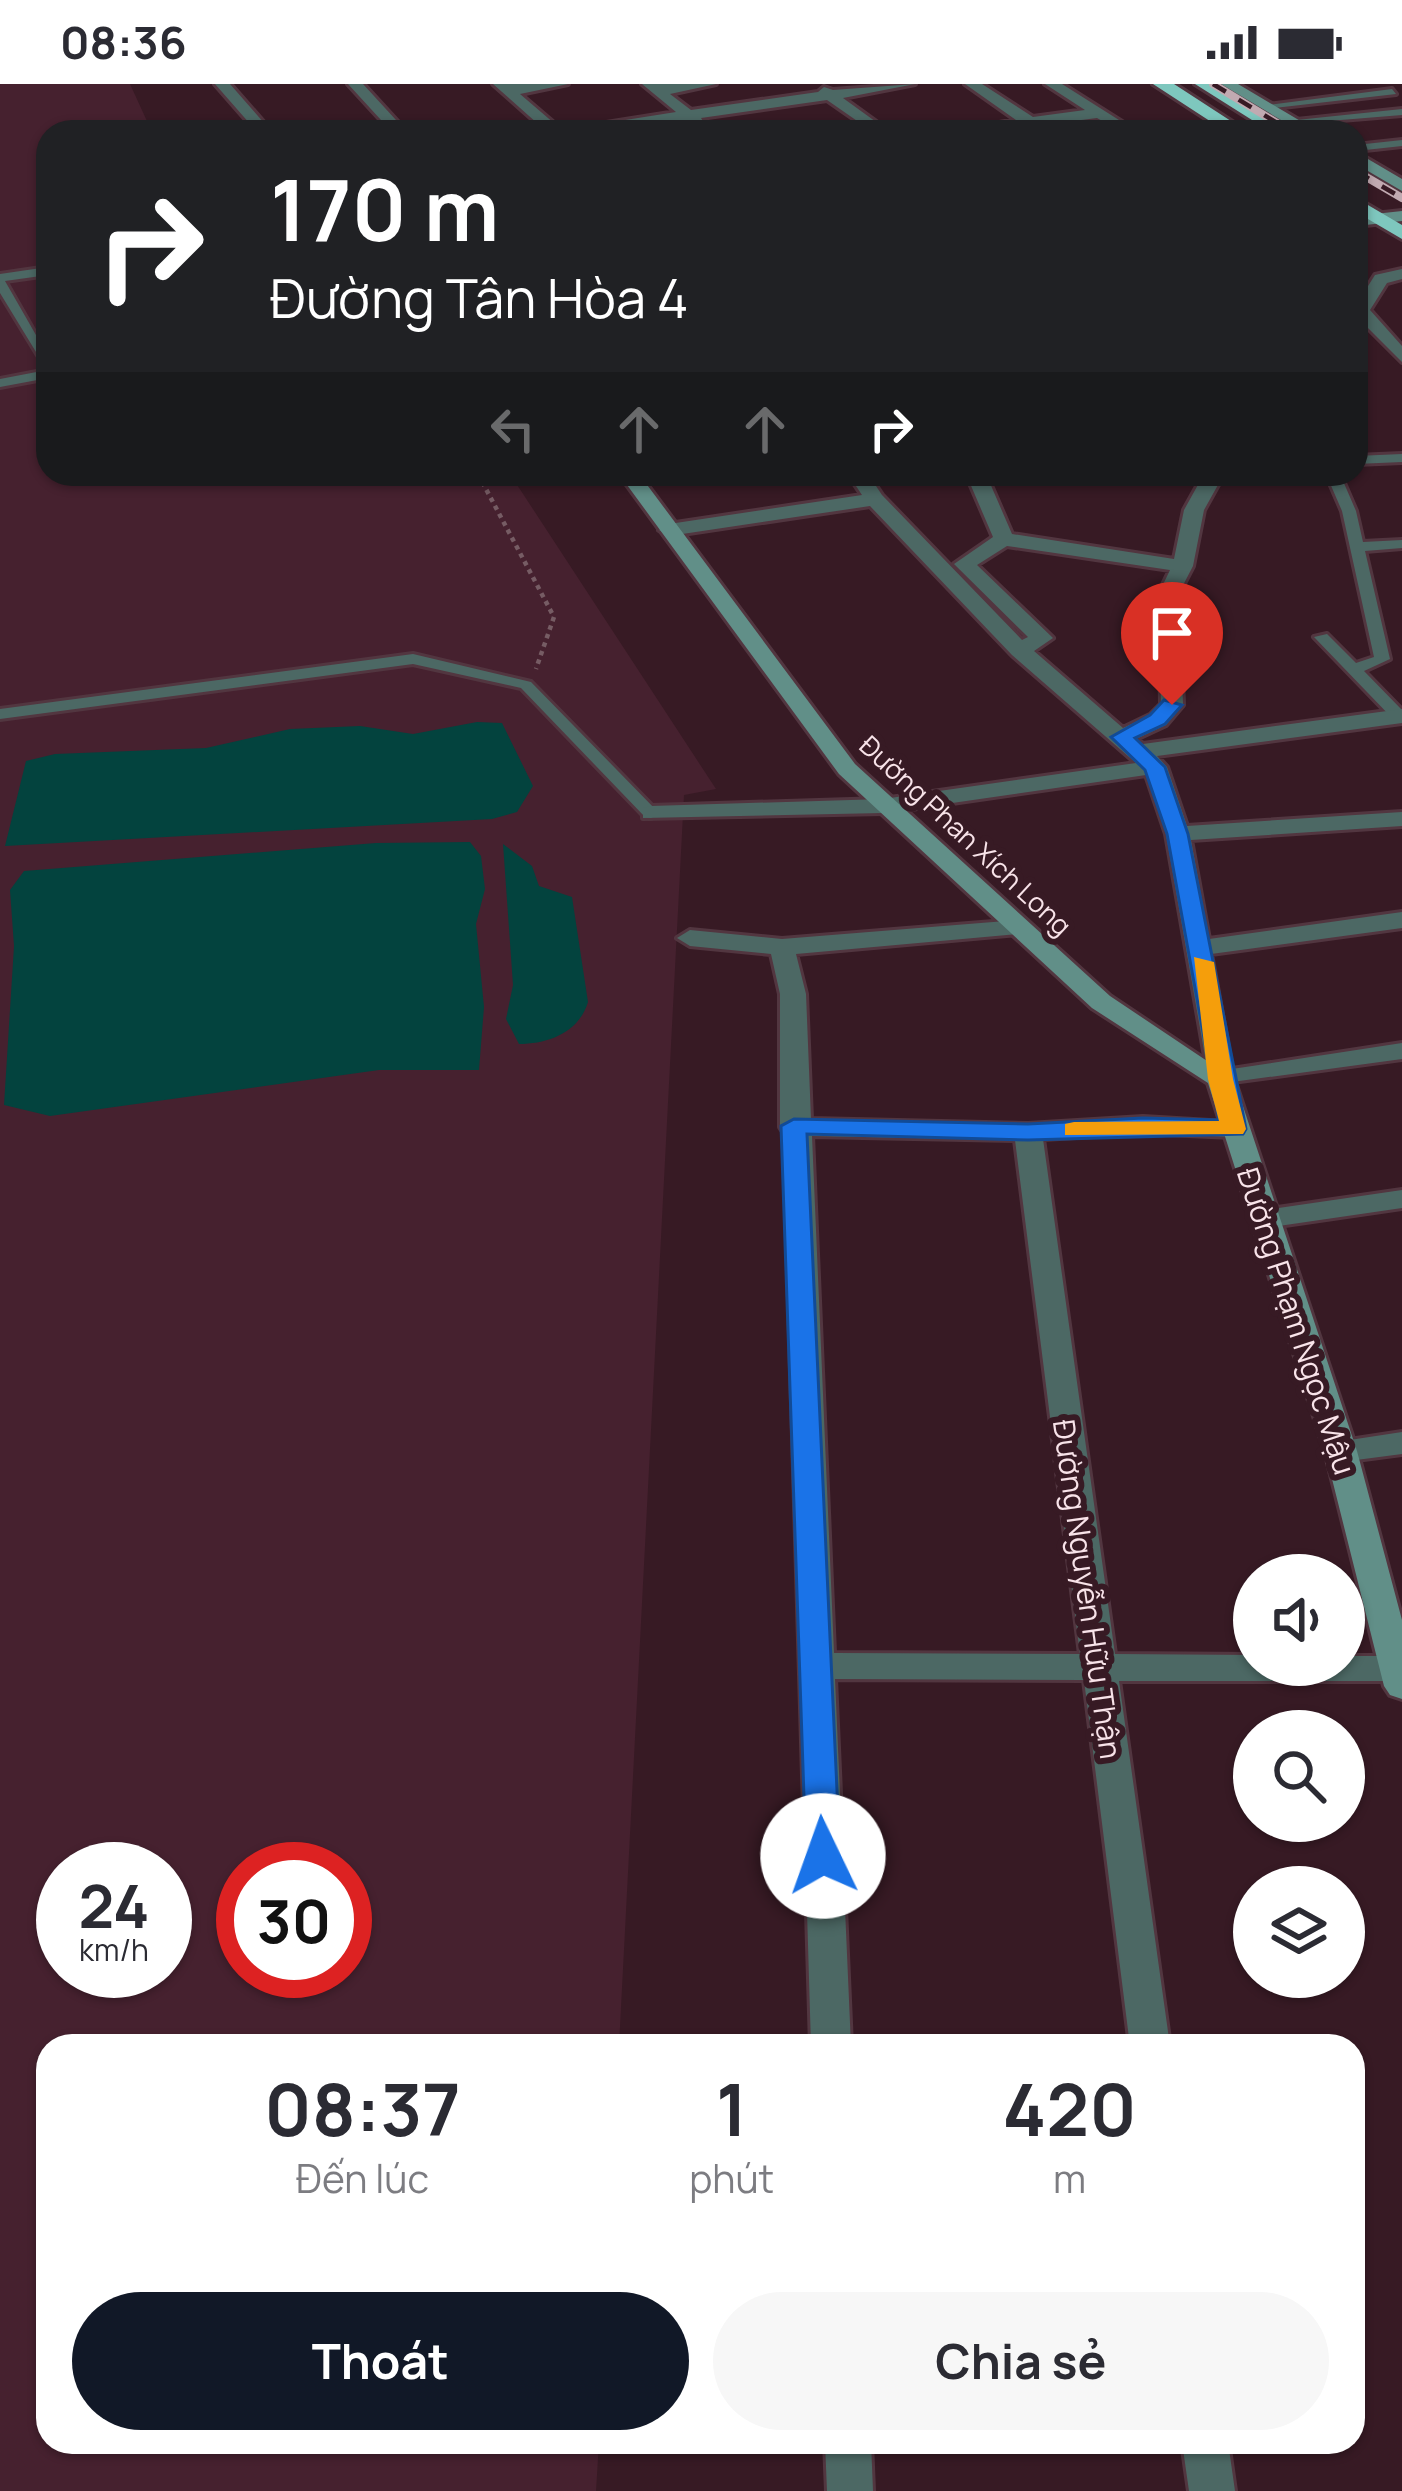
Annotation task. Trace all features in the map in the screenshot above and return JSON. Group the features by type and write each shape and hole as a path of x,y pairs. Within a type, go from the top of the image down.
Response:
{"highway":[{"path":"1162,84 1220,120"},
{"path":"1204,84 1274,120"},
{"path":"1368,183 1402,203"},
{"path":"1368,211 1402,232"}],"street":[{"path":"222,84 254,120"},
{"path":"356,84 389,120"},
{"path":"506,88 561,84"},
{"path":"654,87 709,84"},
{"path":"813,84 866,120"},
{"path":"666,120 908,84"},
{"path":"972,84 1028,120"},
{"path":"1052,84 1111,120"},
{"path":"1228,84 1280,120"},
{"path":"654,87 694,120"},
{"path":"506,88 542,120"},
{"path":"1069,120 1099,113"},
{"path":"1368,165 1402,186"},
{"path":"1368,220 1402,216"},
{"path":"1368,299 1381,279 1402,274"},
{"path":"1368,318 1402,357"},
{"name":"Đường Phan Xích Long","path":"637,486 847,769 1101,1002 1220,1079"},
{"path":"866,486 1020,650 1138,752"},
{"path":"981,486 1004,539"},
{"path":"1138,752 1172,705 1169,593 1183,566 1194,510 1207,486"},
{"path":"669,530 875,499"},
{"path":"1020,650 1042,638 964,564 1004,539 1183,566"},
{"path":"651,813 884,806 1138,752 1400,716"},
{"name":"Đường Phạm Ngọc Mậu","path":"1138,752 1178,834 1220,1079 1341,1451 1400,1677"},
{"path":"1178,834 1402,819"},
{"path":"1201,948 1402,920"},
{"path":"690,938 782,946 1019,928"},
{"path":"782,946 793,994 794,1126 830,2034"},
{"path":"1220,1079 1402,1051"},
{"path":"794,1126 1028,1132 1143,1125 1234,1129"},
{"name":"Đường Nguyễn Hữu Thận","path":"1028,1132 1148,2034"},
{"path":"1264,1219 1402,1199"},
{"path":"1341,1451 1402,1443"},
{"path":"814,1666 1097,1664 1400,1677"},
{"path":"848,2454 850,2491"},
{"path":"1207,2454 1212,2491"}],"lane":[{"path":"1264,106 1392,92"},
{"path":"1341,120 1402,112"},
{"path":"36,273 0,280 36,348"},
{"path":"0,383 36,373"},
{"path":"1368,459 1402,458"},
{"path":"1337,486 1382,659 1372,667 1354,669"},
{"path":"1356,547 1402,544"},
{"path":"1322,637 1400,716"},
{"path":"0,714 413,659 526,686 651,813"}],"path":[{"path":"484,486 554,617 547,650 526,686"}],"shaded area":[{"path":"0,84 130,84 146,120 36,120 36,486 518,486 716,789 684,795 620,2034 36,2034 36,2454 598,2454 596,2491 0,2491"},
{"path":"477,722 502,723 533,786 517,812 492,819 5,846 26,761 55,754 206,748 290,729 360,726 413,734"},
{"path":"470,842 481,856 485,889 476,924 484,1007 479,1070 379,1070 50,1116 4,1105 14,946 10,890 24,871 376,843"},
{"path":"503,844 532,866 539,886 572,897 588,1002 570,1028 541,1042 519,1044 506,1019 513,985"}],"railway":[{"path":"1213,84 1272,120"},
{"path":"1368,178 1402,198"}],"slow traffic":[{"path":"1074,1129 1143,1125 1234,1129 1220,1079 1203,962"}],"route":[{"path":"823,1856 794,1126 1028,1132 1143,1125 1234,1129 1220,1079 1178,834 1155,767 1121,737 1158,720 1172,705"}]}
